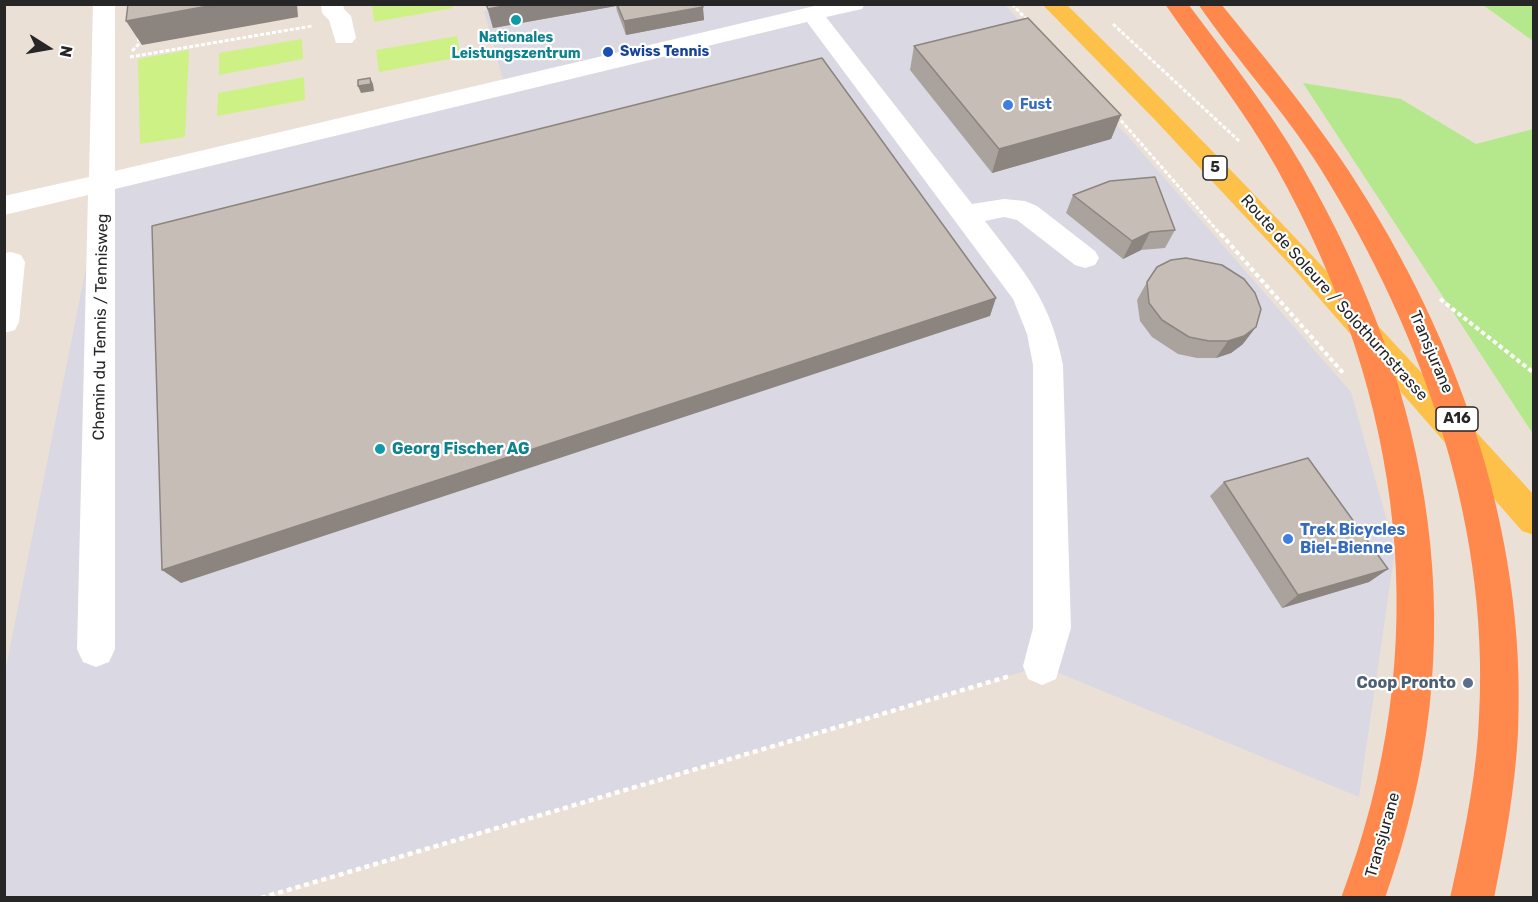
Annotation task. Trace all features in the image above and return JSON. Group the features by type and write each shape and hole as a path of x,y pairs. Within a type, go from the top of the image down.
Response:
{"highway":[{"name":"Transjurane","path":"1176,4 1222,63 1268,129 1321,223 1366,324 1387,389 1402,451 1413,524 1418,600 1414,686 1401,774 1374,870 1363,897"},
{"name":"Transjurane","path":"1209,4 1305,125 1366,219 1422,328 1448,392 1469,457 1488,538 1496,607 1499,711 1491,806 1472,897"}],"main road":[{"name":"Route de Soleure / Solothurnstrasse","path":"1041,13 1166,116 1302,260 1533,520"}],"street":[{"name":"Chemin du Tennis / Tennisweg","path":"96,649 104,4"},
{"path":"4,206 854,4"},
{"path":"332,9 340,16 344,38"},
{"path":"812,14 1026,295 1042,334 1048,365 1052,537 1052,628 1042,666"},
{"path":"965,215 1016,208 1027,213 1085,258"},
{"path":"4,264 11,262 4,322"}],"path":[{"path":"1012,4 1041,13"},
{"path":"136,56 334,22 332,9"},
{"path":"129,57 138,45 141,25"},
{"path":"1110,108 1350,381"},
{"path":"261,897 1042,666"}],"shaded area":[{"path":"523,4 1005,5 1132,141 1351,392 1395,550 1359,797 1042,666 261,897 5,898 5,672 103,183 505,87 484,11"}],"green space":[{"path":"372,5 452,5 453,8 374,22"},
{"path":"1483,5 1533,5 1533,41"},
{"path":"457,36 461,57 379,72 376,50"},
{"path":"302,39 303,59 219,75 219,53"},
{"path":"189,50 185,137 140,144 138,59"},
{"path":"304,77 305,100 217,116 218,93"},
{"path":"1303,83 1401,99 1476,144 1533,129 1533,434"}],"building":[{"path":"128,4 219,4 126,21"},
{"path":"486,4 514,4 488,9"},
{"path":"617,4 702,4 703,7 624,21"},
{"name":"Fust","path":"1028,18 1121,115 999,149 914,46"},
{"name":"Georg Fischer AG","path":"822,58 996,298 162,570 152,226"},
{"path":"370,78 371,84 358,86 358,80"},
{"path":"1155,177 1175,230 1150,232 1132,241 1073,195 1110,181"},
{"path":"1186,258 1222,265 1244,279 1255,293 1261,309 1256,327 1244,336 1228,341 1209,341 1189,337 1162,320 1149,303 1147,282 1157,267 1171,260"},
{"name":"Trek Bicycles Biel-Bienne","path":"1308,458 1388,569 1298,595 1224,482"}],"place":[{"name":"Nationales Leistungszentrum","path":"516,20"},
{"name":"Swiss Tennis","path":"608,52"},
{"name":"Fust","path":"1008,105"},
{"name":"Georg Fischer AG","path":"380,449"},
{"name":"Trek Bicycles Biel-Bienne","path":"1288,539"},
{"name":"Coop Pronto","path":"1468,683"}]}
